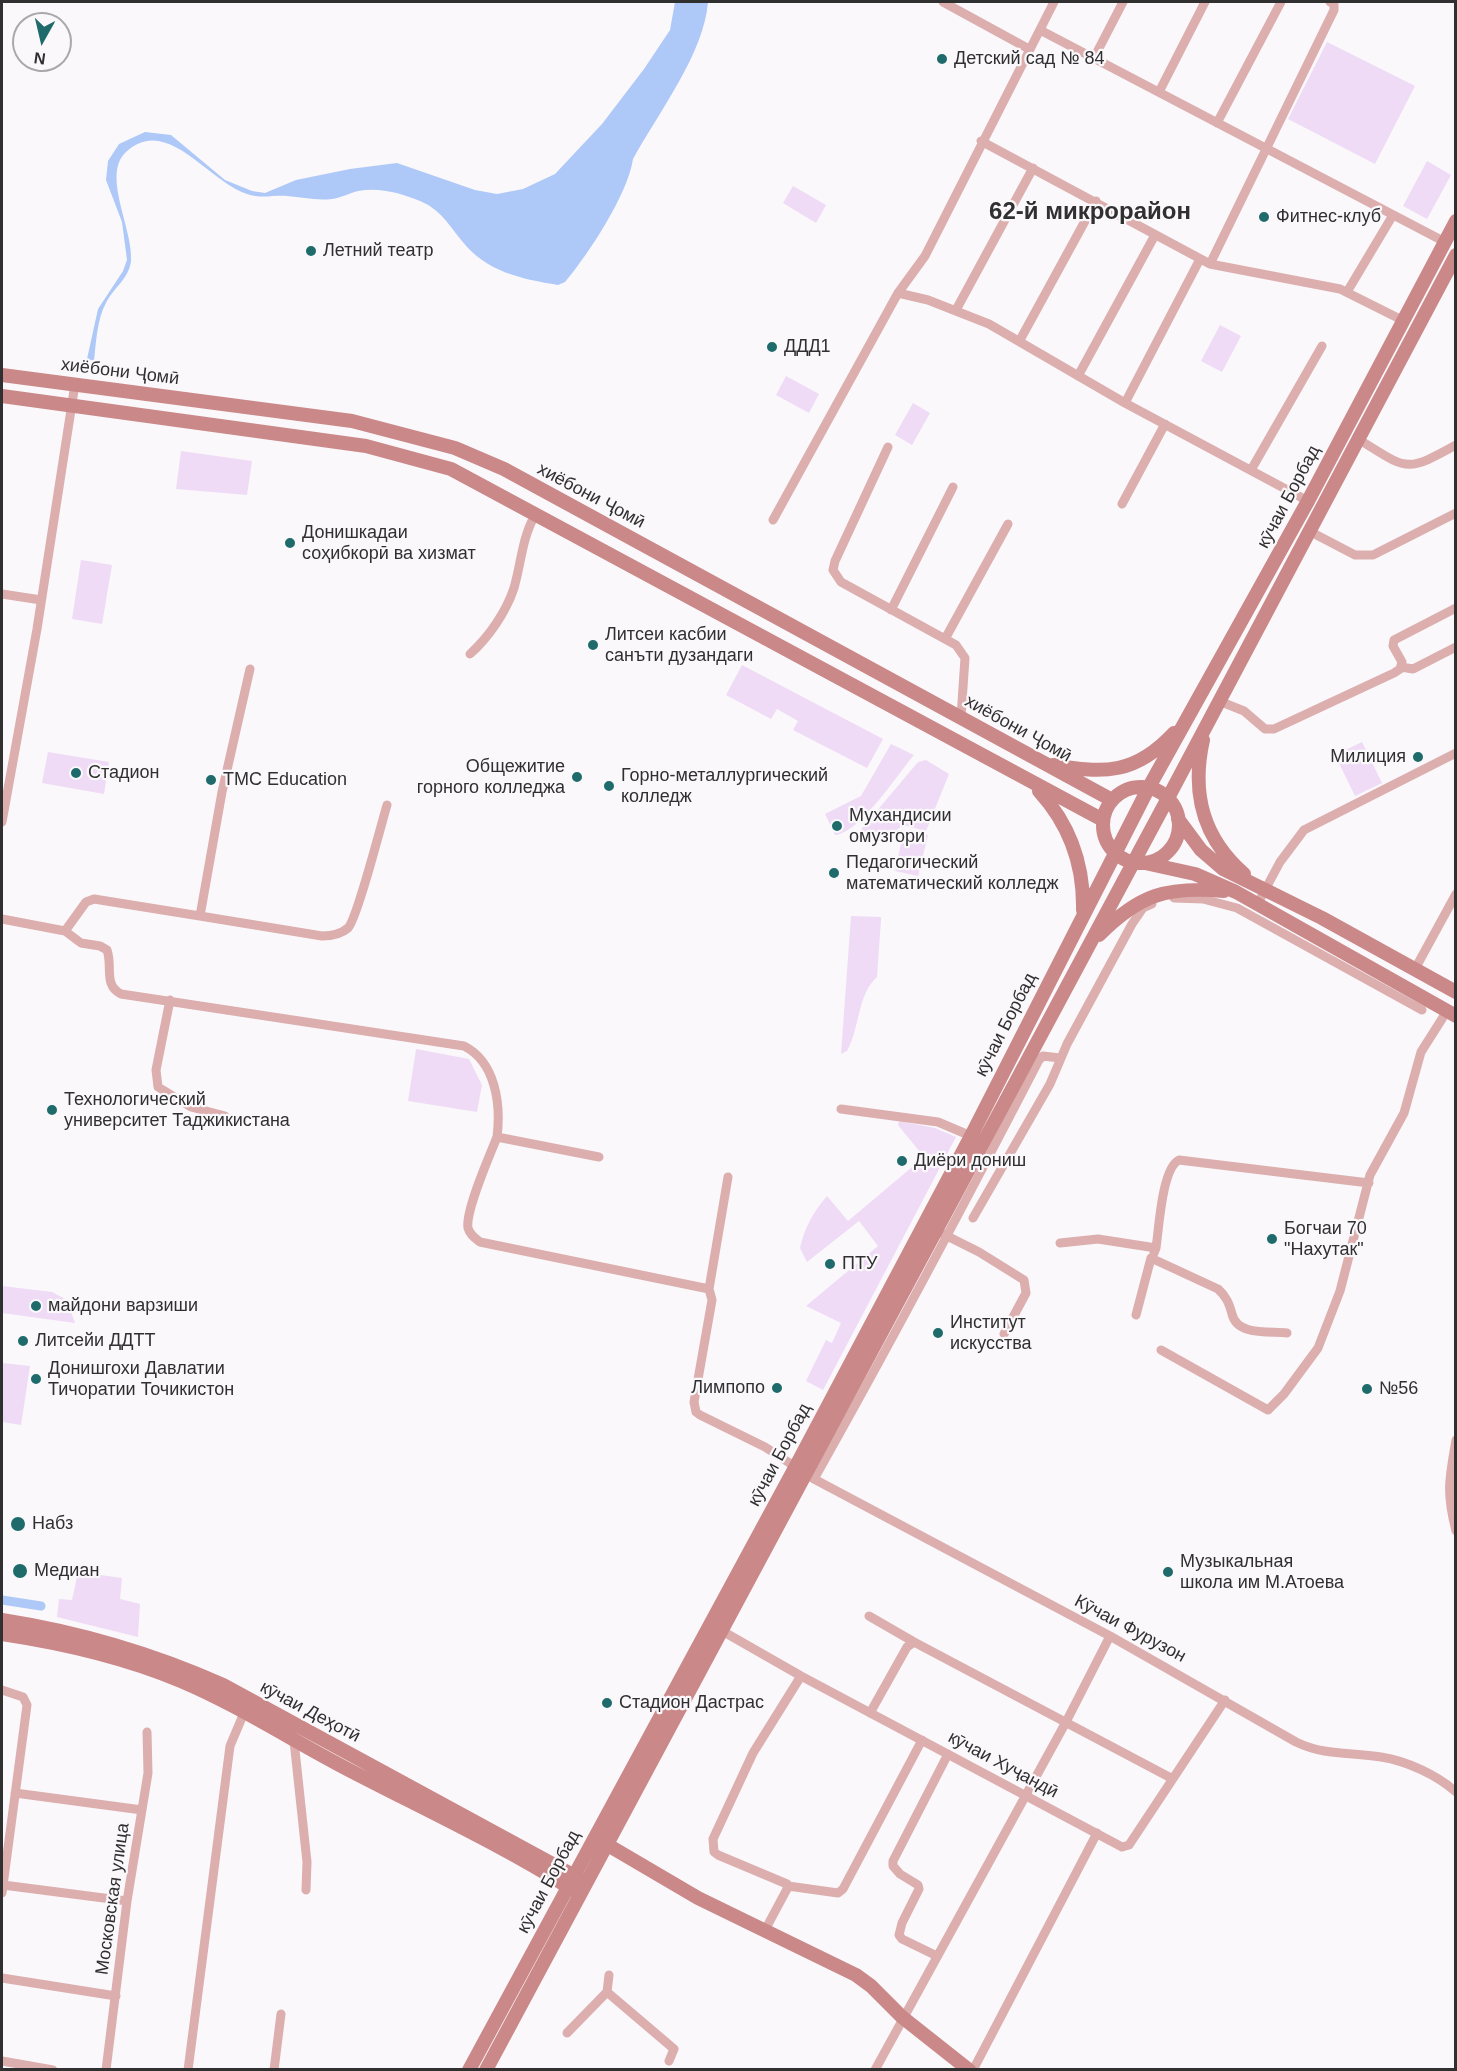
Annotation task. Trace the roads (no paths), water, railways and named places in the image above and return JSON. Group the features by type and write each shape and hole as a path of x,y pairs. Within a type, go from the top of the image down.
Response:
{"main road":[{"name":"кӯчаи Борбад","path":"805,1473 1083,913 1116,854 1149,787 1308,501 1455,220"},
{"name":"кӯчаи Борбад","path":"470,2070 576,1884 715,1626 805,1473 940,1233 1089,945 1138,863 1168,798 1207,723 1455,255"},
{"name":"хиёбони Ҷомӣ","path":"2,375 352,422 433,441 463,451 504,469 1112,800"},
{"path":"2,396 292,434 366,446 418,458 451,469 1103,820"},
{"path":"635,567 648,547"},
{"path":"1040,762 1090,771 1118,770 1144,758 1162,746 1188,718"},
{"path":"1207,723 1197,777 1201,807 1210,831 1231,862 1260,887"},
{"path":"1031,783 1059,817 1075,848 1080,868 1083,913"},
{"path":"1451,1013 1309,941 1236,892 1195,874 1138,863 1116,854 1105,838 1103,820 1112,800 1130,789 1149,787 1168,798 1178,819 1201,850 1223,869 1455,992"},
{"path":"1138,863 1162,856 1175,843 1178,819"},
{"path":"1089,945 1136,908 1182,893 1236,892"},
{"name":"кӯчаи Деҳотӣ","path":"2,1620 68,1631 147,1654 200,1675 294,1741 576,1884"},
{"name":"кӯчаи Борбад","path":"486,2070 576,1884 606,1844 715,1626"},
{"name":"кӯчаи Деҳотӣ","path":"2,1634 41,1640 146,1667 247,1706 576,1884"},
{"path":"606,1844 699,1898 764,1932 856,1975 871,1986 902,2018 971,2070"}],"street":[{"path":"943,2 1029,49"},
{"path":"773,520 898,293 925,256 981,141 1054,2"},
{"path":"1094,58 1123,2"},
{"path":"1159,92 1204,2"},
{"path":"1217,123 1281,2"},
{"path":"1210,264 1334,10 1334,4 1330,2"},
{"path":"1040,30 1445,242"},
{"path":"981,141 1210,264 1347,292 1404,321"},
{"path":"956,310 1033,168"},
{"path":"1020,340 1096,201"},
{"path":"1347,292 1393,214"},
{"path":"1078,376 1155,235"},
{"path":"1125,403 1200,259"},
{"path":"898,293 956,310 1020,340 1125,403 1308,501"},
{"path":"1251,470 1322,346"},
{"path":"2,822 41,600 75,384"},
{"path":"1122,504 1165,424"},
{"path":"1358,439 1395,462 1410,466 1418,465 1455,445"},
{"path":"888,447 835,561 834,570 841,582 956,645 965,658 961,717"},
{"path":"891,610 953,487"},
{"path":"1309,531 1355,555 1373,555 1455,513"},
{"path":"470,654 482,644 509,599 528,528 534,516"},
{"path":"945,639 1008,524"},
{"path":"2,594 41,600"},
{"path":"1401,667 1401,658 1393,646 1394,640 1455,608"},
{"path":"1219,701 1244,711 1269,730 1388,676 1401,667 1413,669 1455,647"},
{"path":"200,916 222,792 250,669"},
{"path":"1257,904 1260,887 1305,830 1455,753"},
{"path":"65,931 87,902 94,899 322,936 338,934 348,928 358,907 387,805"},
{"path":"1182,893 1237,908 1309,941 1422,1010"},
{"path":"1415,969 1455,894"},
{"path":"973,1218 1050,1084 1060,1058 1136,908"},
{"path":"2,919 65,931 81,943 100,946 107,950 110,981 117,992 464,1046 474,1052 483,1062 497,1096 500,1111 497,1137 468,1225 475,1238 502,1246 710,1289 728,1177"},
{"path":"170,1000 156,1071 158,1087 191,1107 225,1116"},
{"path":"1161,1350 1268,1410 1272,1407 1317,1348 1340,1291 1370,1175 1404,1113 1421,1053 1451,1013"},
{"path":"1004,1334 1026,1293 1024,1280 979,1252 940,1233 1039,1060 1043,1056 1060,1058"},
{"path":"842,1109 938,1122 971,1136"},
{"path":"497,1137 598,1157"},
{"path":"1136,1316 1151,1258 1156,1248 1167,1176 1173,1162 1179,1160 1369,1183"},
{"path":"1060,1243 1098,1239 1156,1248"},
{"path":"1151,1258 1218,1288 1225,1295 1235,1324 1243,1329 1287,1333"},
{"name":"Кӯчаи Фурузон","path":"710,1289 712,1300 694,1402 696,1412 1110,1636 1315,1751 1382,1757 1400,1761 1435,1777 1455,1792"},
{"path":"1455,1440 1448,1485 1448,1499 1455,1531"},
{"path":"868,1616 1171,1778"},
{"name":"кӯчаи Хуҷандӣ","path":"715,1626 801,1676 1122,1847 1129,1845 1171,1778 1225,1700"},
{"path":"875,2070 1066,1722 1110,1636"},
{"path":"870,1713 907,1647 914,1642"},
{"path":"801,1676 753,1754 713,1839 714,1852 718,1855 777,1878 788,1886 838,1893 843,1889 922,1740"},
{"path":"2,1690 26,1700 2,1889 127,1901"},
{"path":"188,2070 230,1746 247,1706"},
{"name":"Московская улица","path":"106,2070 127,1901 148,1773 147,1732"},
{"path":"294,1741 307,1862 306,1890"},
{"path":"937,1956 902,1939 899,1935 902,1923 919,1889 918,1885 900,1874 893,1866 893,1861 948,1754"},
{"path":"15,1792 142,1810"},
{"path":"971,2070 1097,1833"},
{"path":"764,1932 788,1886"},
{"path":"567,2033 607,1992 609,1975"},
{"path":"2,1978 116,1996"},
{"path":"607,1992 674,2049 669,2061"},
{"path":"274,2070 281,2014"},
{"path":"2,2061 53,2070"}],"water":[{"path":"675,2 708,2 705,22 698,42 678,83 633,159 624,189 606,224 565,282 558,285 531,280 493,267 472,252 444,218 433,209 405,196 374,190 358,191 339,198 326,199 262,197 247,194 232,187 172,145 157,141 141,142 126,152 119,162 117,174 120,204 131,248 130,267 103,309 97,331 94,361 87,359 98,309 123,271 127,260 122,222 106,180 108,161 119,144 145,132 171,135 225,180 252,191 265,193 296,180 350,169 397,163 475,190 497,194 523,189 555,174 602,124 670,30"}],"waterway":[{"path":"2,1600 41,1606"}],"place":[{"name":"Детский сад № 84","path":"942,59"},
{"name":"Фитнес-клуб","path":"1264,217"},
{"name":"Летний театр","path":"311,251"},
{"name":"ДДД1","path":"772,347"},
{"name":"Донишкадаи соҳибкорӣ ва хизмат","path":"290,543"},
{"name":"Литсеи касбии санъти дузандаги","path":"593,645"},
{"name":"Милиция","path":"1418,757"},
{"name":"Стадион","path":"76,773"},
{"name":"Общежитие горного колледжа","path":"577,777"},
{"name":"TMC Education","path":"211,780"},
{"name":"Горно-металлургический колледж","path":"609,786"},
{"name":"Мухандисии омузгори","path":"837,826"},
{"name":"Педагогический математический колледж","path":"834,873"},
{"name":"Технологический университет Таджикистана","path":"52,1110"},
{"name":"Диёри дониш","path":"902,1161"},
{"name":"Богчаи 70 \"Нахутак\"","path":"1272,1239"},
{"name":"ПТУ","path":"830,1264"},
{"name":"майдони варзиши","path":"36,1306"},
{"name":"Институт искусства","path":"938,1333"},
{"name":"Литсейи ДДТТ","path":"23,1341"},
{"name":"Донишгохи Давлатии Тичоратии Точикистон","path":"36,1379"},
{"name":"Лимпопо","path":"777,1388"},
{"name":"№56","path":"1367,1389"},
{"name":"Набз","path":"18,1524"},
{"name":"Медиан","path":"20,1571"},
{"name":"Музыкальная школа им М.Атоева","path":"1168,1572"},
{"name":"Стадион Дастрас","path":"607,1703"}],"district":[{"name":"62-й микрорайон","path":"1090,212"}]}
